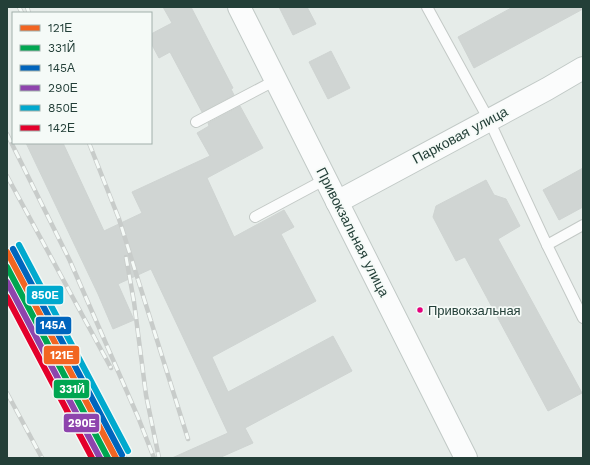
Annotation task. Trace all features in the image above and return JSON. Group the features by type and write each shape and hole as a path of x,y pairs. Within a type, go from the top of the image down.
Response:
{"street":[{"name":"Привокзальная улица","path":"239,7 466,458"},
{"name":"Парковая улица","path":"337,202 547,89 583,68"}],"lane":[{"path":"427,7 489,120 547,245 583,318"},
{"path":"196,122 276,80"},
{"path":"255,217 326,178"},
{"path":"547,245 583,225"}],"building":[{"path":"163,7 191,7 233,88 231,89 234,95 202,112 170,52 159,58 152,45 152,33 172,23"},
{"path":"279,7 307,7 316,24 293,35"},
{"path":"513,7 583,7 583,9 474,68 458,37"},
{"path":"331,51 350,88 328,99 309,62"},
{"path":"240,106 263,148 207,178 234,237 284,210 294,227 281,234 316,301 212,357 228,392 333,336 352,371 245,428 253,443 219,458 172,458 228,433 151,269 118,284 134,320 113,329 98,294 26,144 63,144 104,231 142,213 132,192 210,156 197,133 209,126 208,123"},
{"path":"583,168 583,207 559,220 543,190"},
{"path":"486,180 494,195 506,199 520,226 498,239 582,393 548,411 465,257 456,261 433,217 436,206"}],"railway":[{"path":"19,7 22,12"},
{"path":"27,7 29,12"},
{"path":"7,134 70,261 138,417 154,458"},
{"path":"89,144 119,219 188,439"},
{"path":"7,176 111,368"},
{"path":"126,257 134,302 146,395 159,458"},
{"path":"71,372 125,458"},
{"path":"7,393 42,458"}],"transit line":[{"name":"850Е","path":"19,245 128,451"},
{"name":"145А","path":"13,249 122,455"},
{"name":"121Е","path":"7,252 116,458"},
{"name":"331Й","path":"7,267 108,458"},
{"name":"290Е","path":"7,282 100,458"},
{"name":"142Е","path":"7,297 92,458"}],"place":[{"name":"Привокзальная","path":"420,310"}]}
